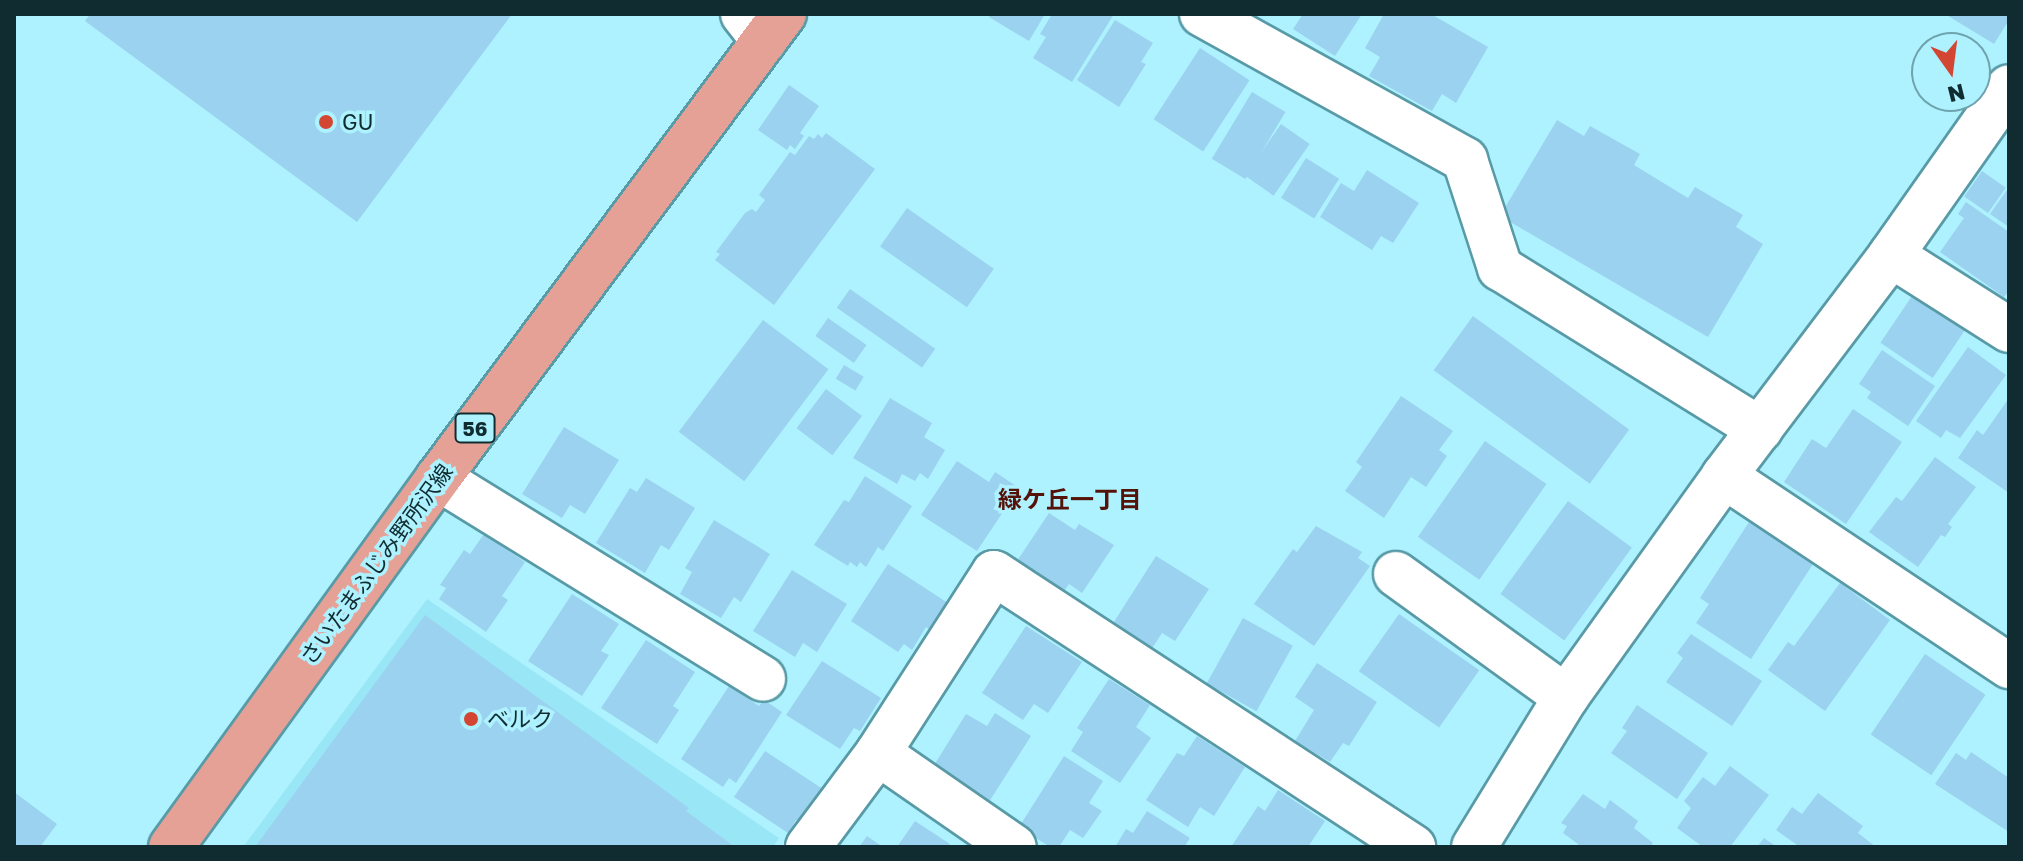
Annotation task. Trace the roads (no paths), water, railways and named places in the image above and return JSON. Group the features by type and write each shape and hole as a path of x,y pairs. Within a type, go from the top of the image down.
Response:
{"main road":[{"name":"さいたまふじみ野所沢線","path":"171,847 763,23"}],"street":[{"path":"1202,14 1465,160 1500,268 1760,429"},
{"path":"1474,847 1566,697 1724,476 1891,255 2009,87"},
{"path":"1891,255 2009,330"},
{"path":"1724,476 2009,666"},
{"path":"438,478 763,679"},
{"path":"808,847 878,753 994,573 1413,847"},
{"path":"1396,574 1566,697"},
{"path":"878,753 1014,847"}],"place":[{"name":"GU","path":"326,122"},
{"name":"ベルク","path":"471,719"}],"district":[{"name":"緑ケ丘一丁目","path":"1070,499"}]}
